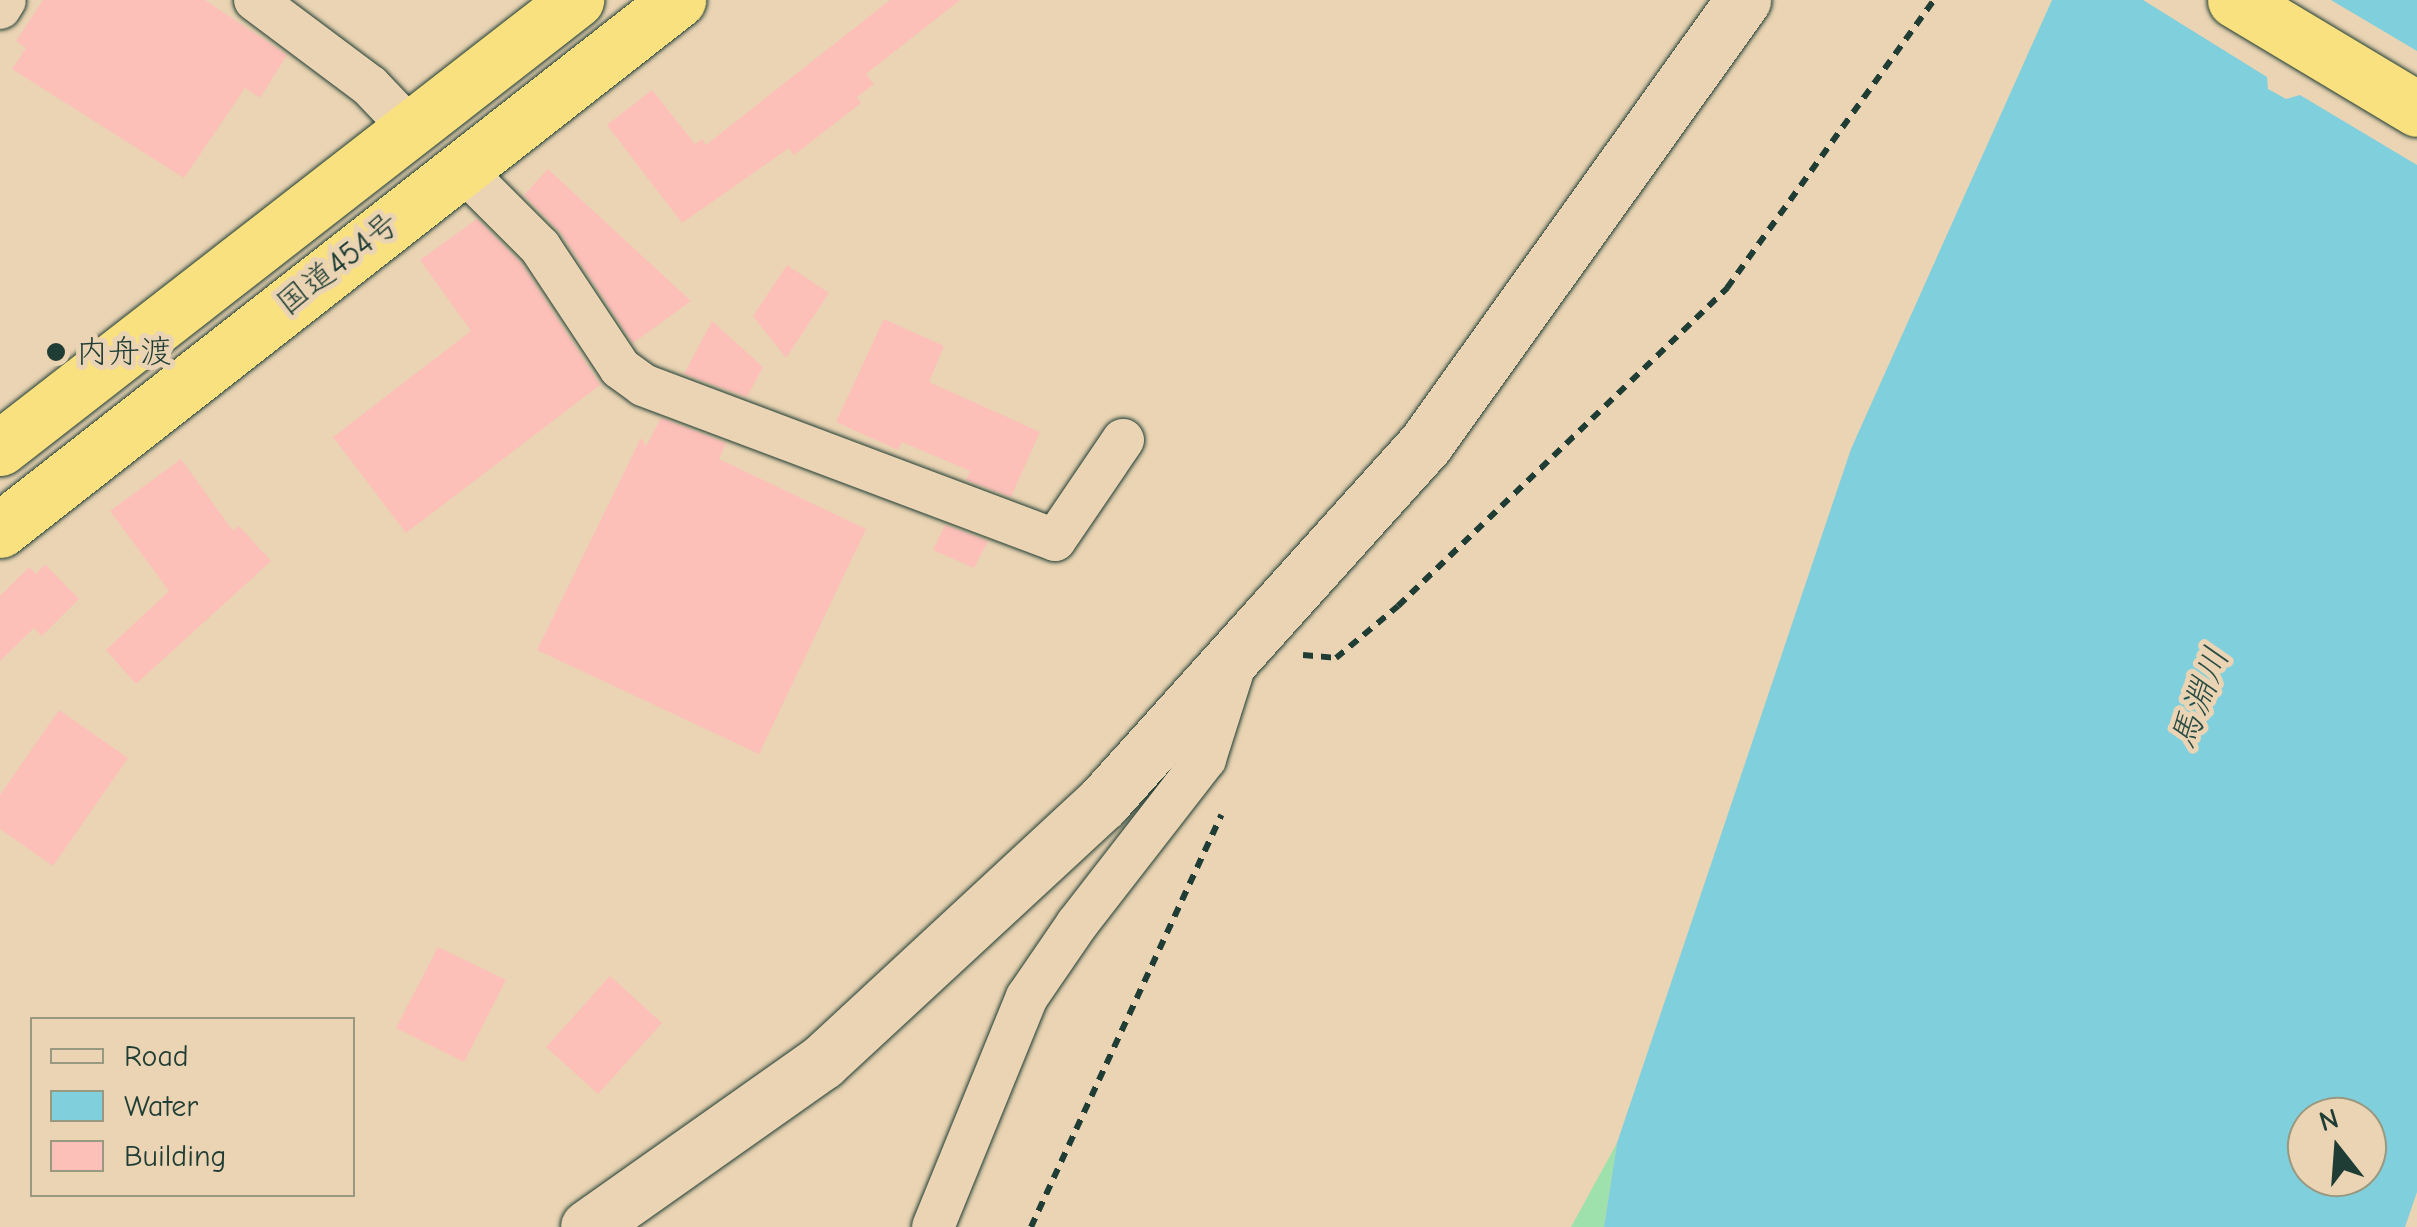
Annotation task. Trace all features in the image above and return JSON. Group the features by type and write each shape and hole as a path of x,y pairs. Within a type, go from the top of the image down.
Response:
{"highway":[{"name":"国道454号","path":"0,448 576,0"},
{"name":"国道454号","path":"0,530 678,0"},
{"path":"2235,0 2417,110"}],"street":[{"path":"0,8 4,0"},
{"path":"588,1227 822,1062 1102,803 1426,443 1743,0"},
{"path":"267,3 370,86 411,129"},
{"path":"460,167 540,247 620,368 643,386 1055,540 1123,440"},
{"path":"933,1227 1027,997 1077,924 1205,758 1240,648"}],"path":[{"path":"1240,648 1336,658 1398,606 1727,288 1934,0"},
{"path":"1031,1227 1227,803"}],"green space":[{"path":"1617,1143 1604,1227 1571,1227"}],"water":[{"name":"馬淵川","path":"2052,0 2417,0 2417,1192 2405,1227 1604,1227 1617,1143 1851,449"}],"pier":[{"path":"2143,0 2331,0 2417,51 2417,165 2300,95 2286,99 2268,89 2267,77"}],"building":[{"path":"43,0 205,0 287,55 260,98 245,88 184,178 12,69 26,48 16,41"},
{"path":"890,0 960,0 866,74 874,84 857,97 861,103 794,155 789,148 682,223 607,125 652,90 695,144 702,139 706,145"},
{"path":"548,169 691,301 633,343 561,233 524,195"},
{"path":"477,219 521,263 600,385 406,533 333,437 471,331 420,260"},
{"path":"787,265 829,293 786,358 753,316"},
{"path":"884,319 944,346 929,382 1040,432 1011,497 966,480 970,471 902,442 898,450 836,422"},
{"path":"712,321 763,367 747,397 684,374"},
{"path":"661,418 726,443 719,459 866,529 759,754 537,650 641,438 646,446"},
{"path":"181,459 233,531 239,526 271,561 136,684 106,650 169,591 110,511"},
{"path":"945,525 988,541 974,568 933,550"},
{"path":"45,564 79,599 42,636 34,628 0,661 0,596 29,567 36,574"},
{"path":"59,710 128,758 53,866 0,829 0,795"},
{"path":"438,947 506,980 464,1062 396,1028"},
{"path":"610,976 662,1023 598,1094 546,1047"}],"place":[{"name":"内舟渡","path":"56,352"}]}
